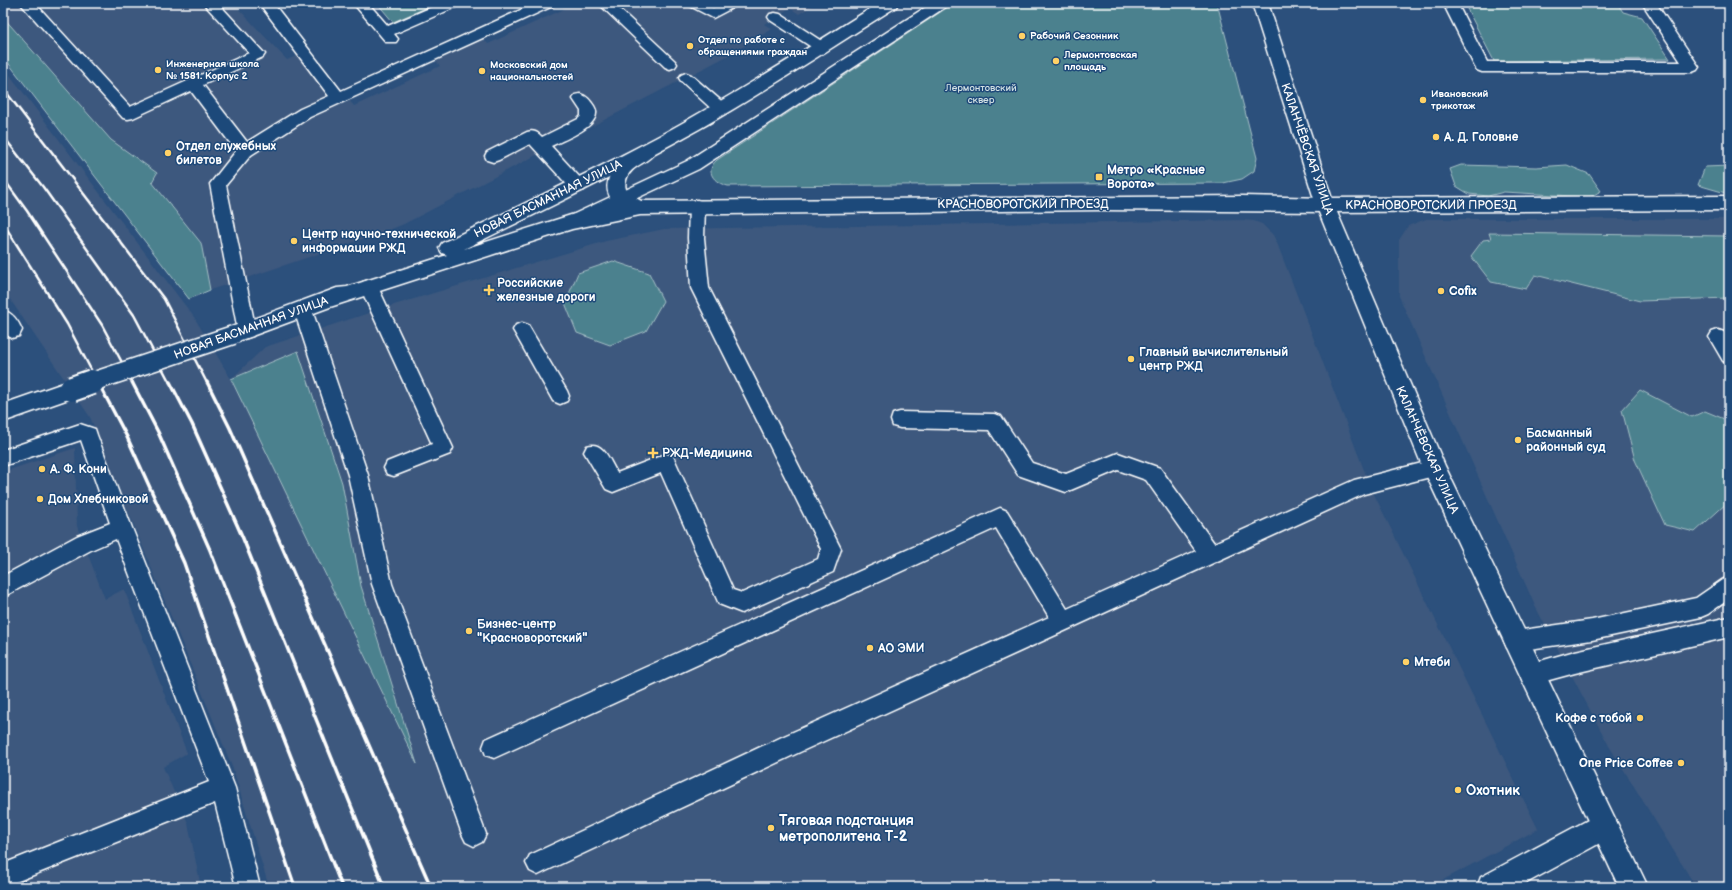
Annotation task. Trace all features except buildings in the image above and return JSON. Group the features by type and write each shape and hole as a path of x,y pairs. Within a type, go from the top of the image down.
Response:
{"main road":[{"name":"НОВАЯ БАСМАННАЯ УЛИЦА","path":"3,413 240,333 331,300 424,260 578,186 648,150 721,109 890,3"},
{"name":"КАЛАНЧЁВСКАЯ УЛИЦА","path":"1260,3 1324,205 1434,468 1515,641 1634,885"},
{"path":"640,208 627,204 621,199 616,189 618,179 625,166 648,150"},
{"name":"КРАСНОВОРОТСКИЙ ПРОЕЗД","path":"331,300 571,222 640,208 697,206 1211,203 1324,205 1729,203"},
{"path":"1492,887 1604,826"}],"lane":[{"path":"27,3 128,114 258,54 210,3"},
{"path":"266,3 339,98"},
{"path":"360,3 388,35 457,4"},
{"path":"240,333 218,184 245,151 305,113 339,98 410,61 482,29 548,3"},
{"path":"605,3 670,64"},
{"path":"695,3 713,14 731,3"},
{"path":"571,222 680,171 720,149 942,3"},
{"path":"1450,3 1482,67 1692,67 1649,3"},
{"path":"775,17 821,47"},
{"path":"686,78 721,109"},
{"path":"194,84 245,151"},
{"path":"540,145 583,123 589,118 589,108 580,99"},
{"path":"493,156 532,136 578,186"},
{"path":"594,452 613,483 666,462 726,597 742,603 826,565 832,549 700,288 696,238 697,206"},
{"path":"369,287 443,448 394,468"},
{"path":"303,310 358,475 382,584 474,834"},
{"path":"522,330 560,396"},
{"path":"1718,337 1729,356"},
{"path":"900,420 994,422 1024,469 1066,483 1118,461 1153,474 1210,554"},
{"path":"3,458 80,432 88,435 122,528 223,788 248,887"},
{"path":"538,863 1063,621 1361,486 1434,468"},
{"path":"494,747 1000,517 1063,621"},
{"path":"3,587 84,543 122,528"},
{"path":"1515,641 1592,630 1701,607 1729,587"},
{"path":"1531,674 1729,627"},
{"path":"3,876 223,788"}],"shaded area":[{"path":"3,3 233,3 287,60 299,55 338,106 350,101 354,106 440,66 436,61 484,39 488,44 564,9 560,4 563,3 591,3 594,6 602,3 817,3 799,14 790,8 764,24 772,29 735,52 404,224 210,290 201,243 152,182 157,173 111,140 3,17"},
{"path":"3,66 194,317 231,379 265,347 384,308 606,241 664,229 1242,220 1254,221 1262,224 1273,235 1277,243 1371,488 1538,829 1430,887 269,887 233,769 90,417 3,289"},
{"path":"1426,219 1729,219 1729,887 1696,887 1609,746 1535,606 1399,296 1399,240 1408,226"},
{"path":"75,448 77,526 105,599 124,589 187,753 163,767 188,823 201,887 3,887 3,472"}],"green space":[{"path":"377,3 437,3 393,22"},
{"name":"Лермонтовский сквер","path":"954,3 1217,3 1257,158 1254,171 1242,179 1223,183 728,186 719,182 712,176 711,168 717,160"},
{"path":"1464,3 1617,3 1623,12 1642,17 1670,59 1494,61"},
{"path":"3,17 111,140 157,173 152,182 201,243 210,290 189,299 3,56"},
{"path":"1461,165 1536,167 1567,165 1589,174 1601,191 1590,197 1504,192 1488,196 1469,194 1456,186 1450,169"},
{"path":"1729,166 1729,194 1698,185 1705,167"},
{"path":"1489,233 1729,236 1729,298 1640,301 1535,275 1526,289 1491,282 1471,256 1483,240 1491,239"},
{"path":"613,261 649,273 663,301 646,331 610,345 577,333 565,303 578,273"},
{"path":"298,351 342,483 361,586 417,764 231,379"},
{"path":"1640,390 1692,417 1705,411 1729,421 1729,501 1695,532 1665,525 1635,460 1622,410"}],"railway":[{"path":"3,88 164,299 207,383"},
{"path":"3,136 43,187 134,315 170,383"},
{"path":"3,178 27,211 102,325 133,383"},
{"path":"3,223 67,324 98,383"},
{"path":"98,382 127,437 184,563 295,887"},
{"path":"132,382 158,432 210,550 342,887"},
{"path":"170,382 192,424 242,536 384,887"},
{"path":"207,382 230,428 431,887"}],"place":[{"name":"Рабочий Сезонник","path":"1022,36"},
{"name":"Отдел по работе с обращениями граждан","path":"690,46"},
{"name":"Лермонтовская площадь","path":"1056,61"},
{"name":"Инженерная школа № 1581. Корпус 2","path":"158,70"},
{"name":"Московский дом национальностей","path":"482,71"},
{"name":"Ивановский трикотаж","path":"1423,100"},
{"name":"А. Д. Головне","path":"1436,137"},
{"name":"Отдел служебных билетов","path":"168,153"},
{"name":"Метро «Красные Ворота»","path":"1099,177"},
{"name":"Центр научно-технической информации РЖД","path":"294,241"},
{"name":"Российские железные дороги","path":"489,290"},
{"name":"Cofix","path":"1441,291"},
{"name":"Главный вычислительный центр РЖД","path":"1131,359"},
{"name":"Басманный районный суд","path":"1518,440"},
{"name":"РЖД-Медицина","path":"653,453"},
{"name":"А. Ф. Кони","path":"42,469"},
{"name":"Дом Хлебниковой","path":"40,499"},
{"name":"Бизнес-центр \"Красноворотский\"","path":"469,631"},
{"name":"АО ЭМИ","path":"870,648"},
{"name":"Мтеби","path":"1406,662"},
{"name":"Кофе с тобой","path":"1640,718"},
{"name":"One Price Coffee","path":"1681,763"},
{"name":"Охотник","path":"1458,790"},
{"name":"Тяговая подстанция метрополитена Т-2","path":"771,828"}]}
